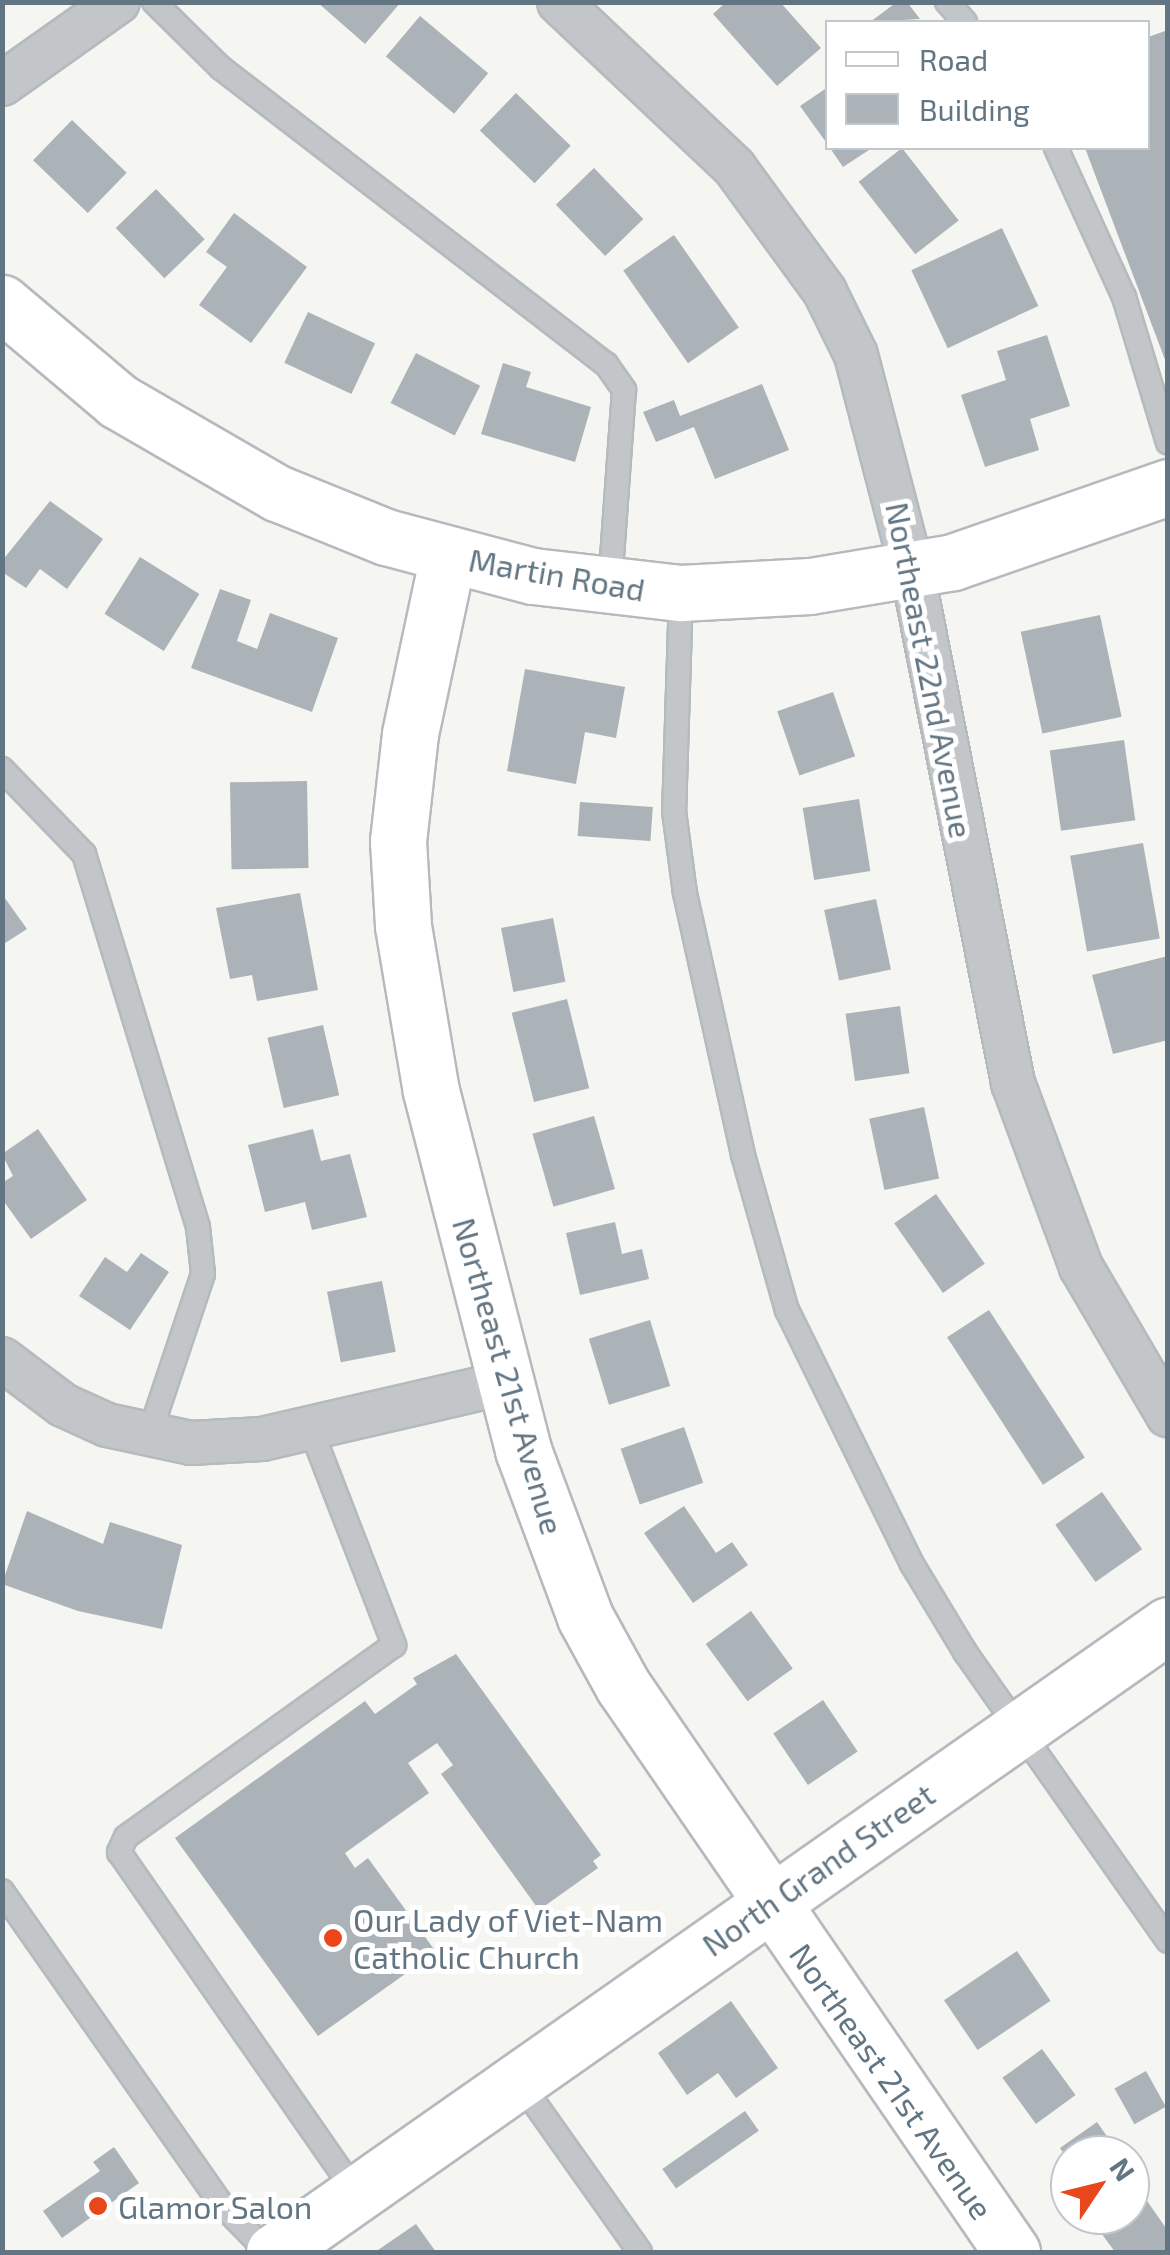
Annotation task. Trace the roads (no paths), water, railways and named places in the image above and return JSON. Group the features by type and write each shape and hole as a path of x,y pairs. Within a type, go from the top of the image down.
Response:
{"street":[{"path":"2,84 118,2"},
{"name":"Northeast 22nd Avenue","path":"559,2 734,168 825,292 856,355 884,441 912,570 1013,1083 1081,1268 1168,1415"},
{"name":"Martin Road","path":"2,304 92,381 193,449 277,493 448,555 610,587 681,593 810,586 912,570 1071,525 1168,487"},
{"name":"Northeast 21st Avenue","path":"448,555 410,734 398,840 403,926 432,1091 505,1383 585,1617 662,1751 1012,2252"},
{"path":"2,1359 63,1406 149,1436 232,1443 505,1383"},
{"name":"North Grand Street","path":"271,2252 1168,1625"}],"lane":[{"path":"154,2 221,68 355,175 606,364 624,390 610,587"},
{"path":"1057,150 1124,298 1168,443"},
{"path":"681,593 674,811 685,893 743,1155 787,1310 912,1564 1018,1728 1168,1941"},
{"path":"2,769 84,854 198,1227 203,1274 149,1436"},
{"path":"310,1427 394,1645 126,1837 119,1852 356,2193"},
{"path":"2,1892 222,2204 271,2252"},
{"path":"517,2078 640,2252"}],"place":[{"name":"Our Lady of Viet-Nam Catholic Church","path":"333,1938"},
{"name":"Glamor Salon","path":"98,2206"}]}
